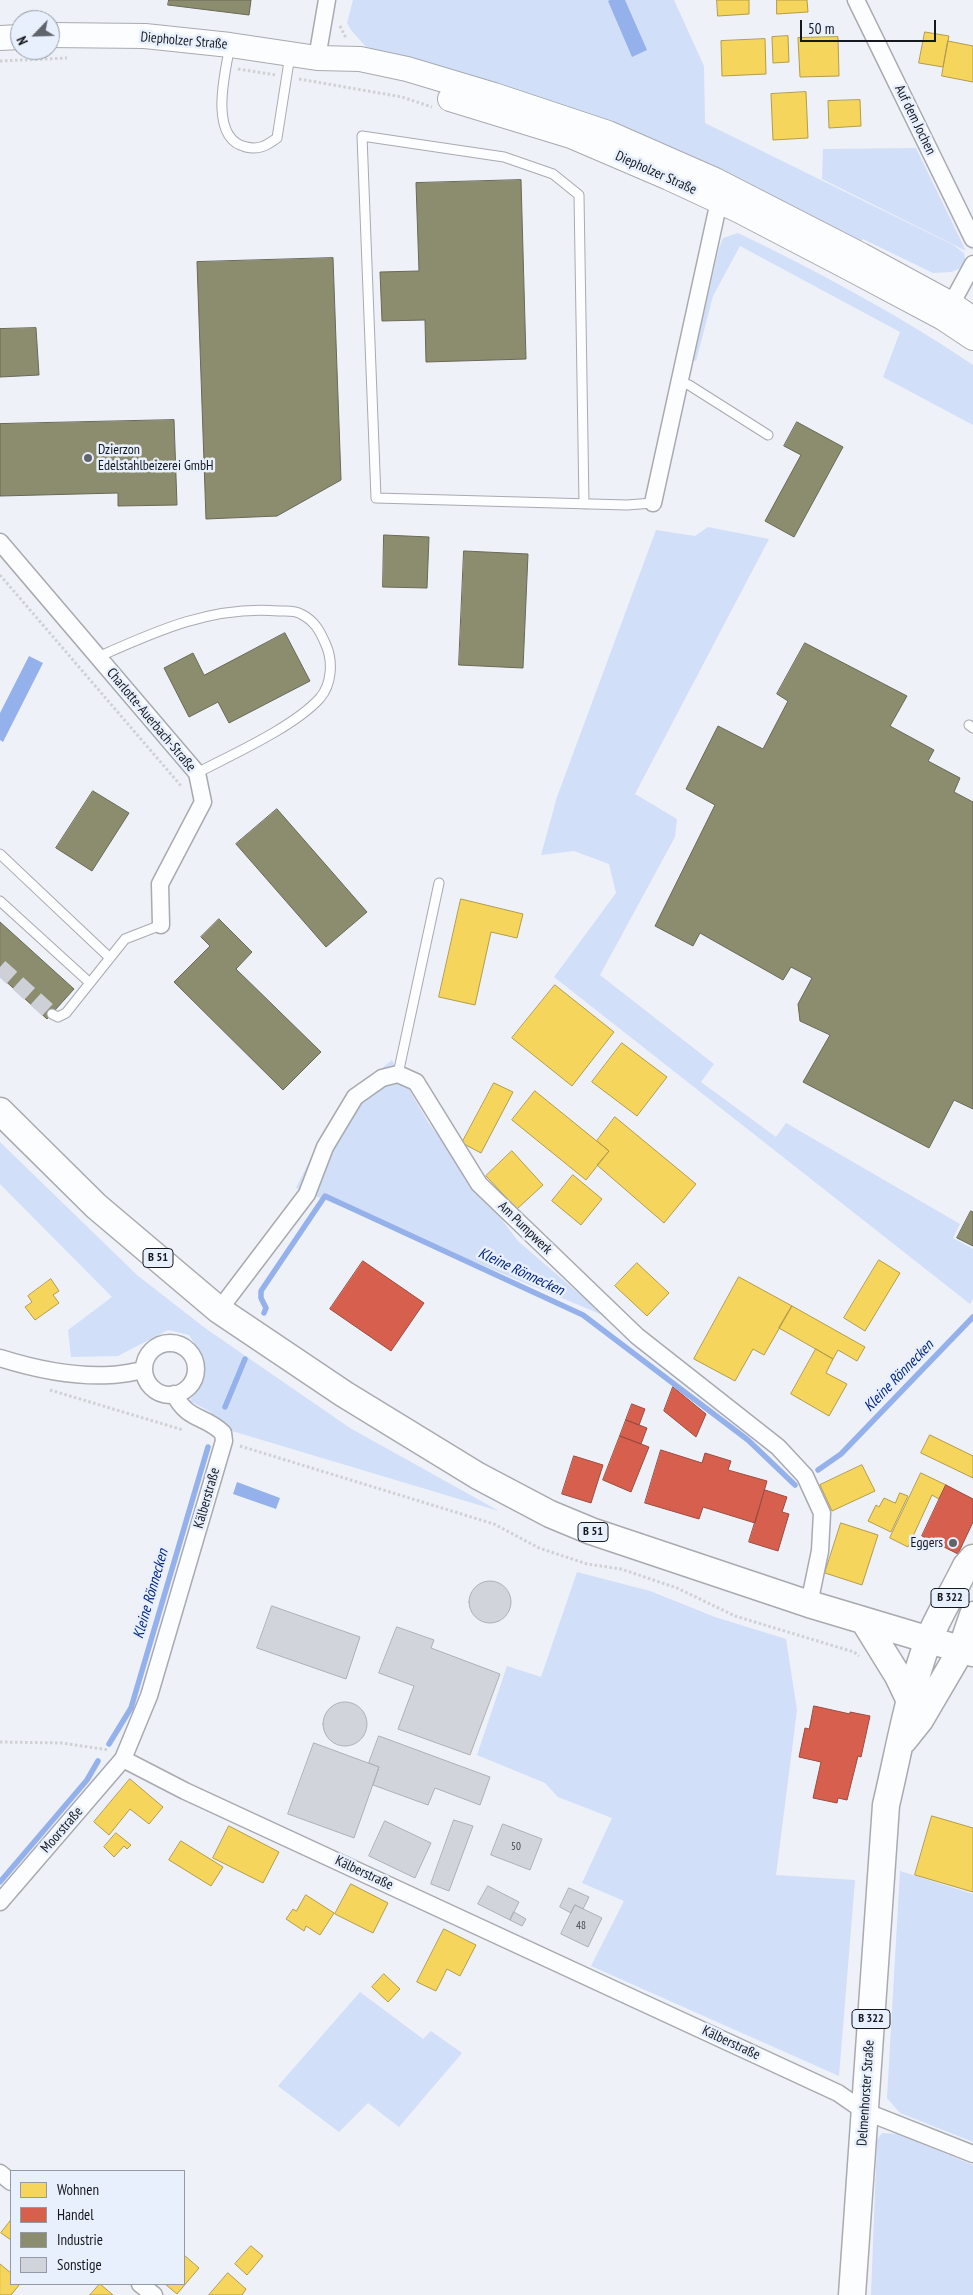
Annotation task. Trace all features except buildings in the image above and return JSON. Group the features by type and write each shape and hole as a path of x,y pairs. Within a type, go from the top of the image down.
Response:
{"main road":[{"name":"B 51","path":"0,1111 96,1206 219,1310 344,1394 478,1476 550,1514 591,1531 809,1604 967,1651"},
{"name":"Delmenhorster Straße","path":"852,2295 886,1805 902,1742 909,1699 929,1640 966,1566 973,1558"},
{"name":"Delmenhorster Straße","path":"902,1742 920,1720 967,1651 973,1615"},
{"path":"864,1621 898,1676 909,1699"}],"street":[{"path":"317,58 327,0"},
{"name":"Auf dem Jochen","path":"856,0 973,239"},
{"name":"Diepholzer Straße","path":"60,36 145,36 228,56 289,66 317,58 360,59 407,69 494,94 608,133 715,180 947,311 973,338"},
{"name":"Diepholzer Straße","path":"317,58 357,74 422,90 571,136 719,201 947,311 973,319"},
{"path":"653,503 719,201"},
{"path":"947,311 973,264"},
{"name":"Charlotte-Auerbach-Straße","path":"0,542 197,773 203,802"},
{"path":"161,925 160,884 203,802"},
{"path":"219,1310 307,1194 325,1147 355,1097 382,1078 398,1074"},
{"name":"Am Pumpwerk","path":"398,1074 416,1082 479,1184 637,1336 778,1447 805,1476 822,1513 820,1551 809,1604"},
{"path":"170,1343 186,1349 195,1364 195,1375 188,1387 174,1394 160,1393 151,1387 144,1370 147,1356 154,1348 162,1344 170,1343"},
{"path":"0,1358 34,1368 64,1373 110,1375 144,1370"},
{"path":"174,1394 180,1406 188,1414 219,1429 223,1433 224,1441"},
{"name":"Kälberstraße","path":"224,1441 149,1696 124,1758 185,1791 838,2093 864,2111 973,2154"},
{"name":"Moorstraße","path":"0,1902 124,1758"},
{"path":"0,2173 10,2181"},
{"path":"141,2285 154,2295"}],"lane":[{"path":"228,56 222,100 223,122 230,138 238,145 253,148 266,147 277,138 289,66"},
{"path":"584,504 579,195 553,174 504,158 362,136 376,498 584,504 653,503"},
{"path":"680,382 689,385 768,434"},
{"path":"98,657 154,632 206,614 259,609 299,612 318,626 331,656 330,680 321,697 300,716 197,773"},
{"path":"0,854 110,958"},
{"path":"398,1074 439,883"},
{"path":"0,901 90,983"},
{"path":"52,1014 58,1017 66,1013 125,939 161,925"}],"path":[{"path":"228,56 289,66 402,97"},
{"path":"0,61 70,58"},
{"path":"0,575 182,787 203,802"},
{"path":"44,1388 185,1430"},
{"path":"224,1441 494,1524 539,1548 587,1564 621,1570 668,1585 735,1616 854,1652 860,1657"},
{"path":"0,1742 62,1744 107,1749 124,1758"}],"shaded area":[{"path":"353,0 674,0 704,66 705,123 953,245 964,253 966,266 951,272 933,273 863,239 857,246 415,65 412,58 367,48 347,23"},
{"path":"916,148 966,251 822,179 823,149"},
{"path":"738,233 858,295 973,365 973,425 883,377 900,332 740,246 713,296 696,361 693,360 719,248 723,238"},
{"path":"708,527 769,539 635,794 677,819 675,837 600,975 714,1064 701,1082 776,1137 786,1123 960,1224 953,1238 973,1249 973,1299 970,1304 554,977 616,893 609,864 574,851 541,855 557,797 656,530 695,536"},
{"path":"392,1060 428,1122 518,1241 605,1316 296,1188 318,1144 376,1073"},
{"path":"0,1142 137,1275 205,1328 350,1428 499,1511 232,1431 209,1411 190,1401 200,1376 202,1356 189,1335 168,1330 118,1356 71,1357 68,1330 112,1297 0,1184"},
{"path":"577,1572 650,1591 715,1617 786,1639 797,1710 776,1875 855,1880 839,2076 591,1966 624,1901 582,1883 612,1818 558,1797 545,1783 477,1755 507,1666 541,1677"},
{"path":"900,1871 973,1894 973,2142 900,2113 887,2098"},
{"path":"360,1992 423,2039 431,2031 462,2053 399,2127 368,2103 339,2132 278,2086"},
{"path":"882,2133 898,2134 973,2165 973,2295 871,2295 877,2140"}],"water":[{"path":"625,0 647,50 632,57 608,1"},
{"path":"29,656 43,663 3,742 0,740 0,713"},
{"path":"237,1482 280,1498 276,1509 233,1494"}],"waterway":[{"name":"Kleine Rönnecken","path":"264,1313 266,1308 261,1298 261,1291 325,1196 583,1315 748,1440 795,1485"},
{"name":"Kleine Rönnecken","path":"818,1470 841,1454 973,1317"},
{"name":"Kleine Rönnecken","path":"225,1407 245,1359"},
{"name":"Kleine Rönnecken","path":"109,1744 131,1708 208,1447"},
{"name":"Kleine Rönnecken","path":"0,1882 87,1780 98,1761"}],"tunnel":[{"path":"0,967 52,1014"}],"place":[{"name":"Dzierzon Edelstahlbeizerei GmbH","path":"88,458"},
{"name":"Eggers","path":"953,1543"}]}
